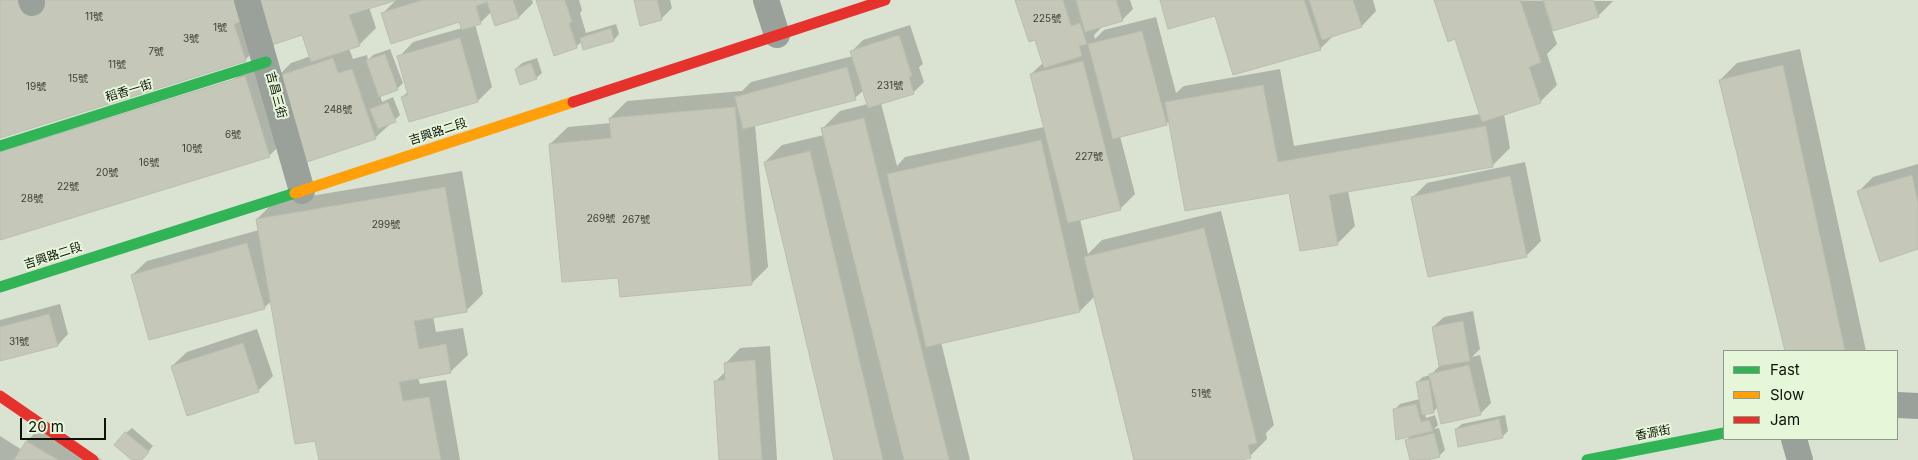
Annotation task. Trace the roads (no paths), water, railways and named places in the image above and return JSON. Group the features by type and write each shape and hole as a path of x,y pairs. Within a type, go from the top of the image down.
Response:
{"street":[{"name":"吉昌三街","path":"247,0 302,191"},
{"path":"766,0 777,35"},
{"name":"吉興路二段","path":"0,287 302,191 885,0"},
{"name":"稻香一街","path":"0,146 266,62"},
{"path":"0,396 93,460"},
{"path":"1898,405 1918,406"},
{"name":"香源街","path":"1587,460 1723,433"},
{"path":"1794,440 1800,460"}]}
